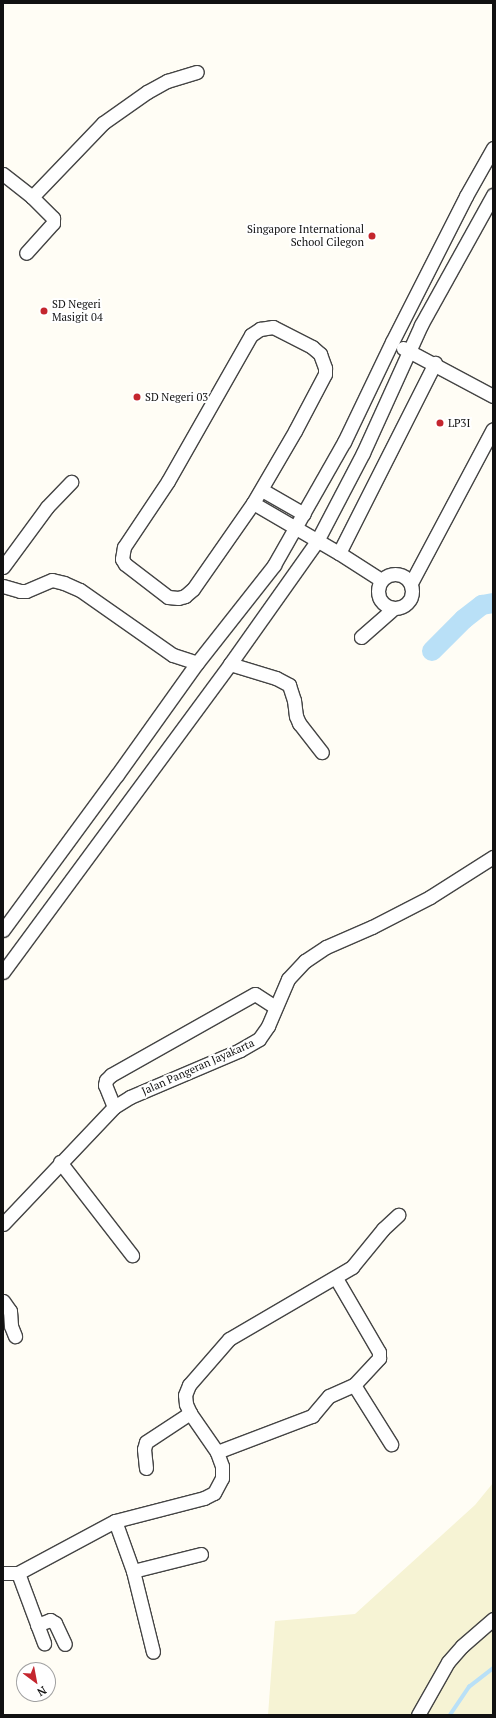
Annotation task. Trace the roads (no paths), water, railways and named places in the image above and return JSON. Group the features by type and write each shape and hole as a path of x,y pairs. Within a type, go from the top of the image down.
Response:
{"street":[{"path":"32,197 103,123 147,92 167,81 197,72"},
{"path":"3,930 117,775 196,663 274,565 296,529 344,442 392,342 466,196 493,148"},
{"path":"3,174 32,197 53,218 53,223 26,253"},
{"path":"3,972 230,664 317,541 363,453 421,325 493,195"},
{"path":"273,328 312,347 320,354 325,368 325,374 295,431 262,490 253,503 193,589 185,596 178,598 168,597 132,570 122,559 126,541 168,481 251,335 260,330 273,328"},
{"path":"392,342 435,363 493,396"},
{"path":"384,358 402,367"},
{"path":"339,553 435,363"},
{"path":"361,637 393,609 405,606 412,596 411,583 493,430"},
{"path":"3,567 47,507 71,482"},
{"path":"262,490 304,514"},
{"path":"253,503 339,553 380,580"},
{"path":"393,609 381,603 377,592 380,580 391,573 402,575 411,583"},
{"path":"3,586 20,591 26,591 52,580 64,582 80,590 173,655 196,663"},
{"path":"230,664 276,678 289,685 299,723 322,752"},
{"name":"Jalan Pangeran Jayakarta","path":"3,1224 60,1162 114,1107 130,1097 251,1045 264,1033 288,979 306,961 326,947 372,927 430,897 493,857"},
{"path":"114,1107 105,1085 106,1080 111,1075 255,994 275,1007"},
{"path":"60,1162 132,1255"},
{"path":"3,1573 18,1573 116,1521 196,1500 214,1493 219,1486 223,1472 217,1452 190,1413 185,1395 189,1385 229,1339 336,1278 352,1267 383,1229 398,1215"},
{"path":"217,1452 312,1416 329,1396 354,1385 379,1358 379,1352 336,1278"},
{"path":"3,1301 10,1311 11,1326 15,1336"},
{"path":"354,1385 391,1444"},
{"path":"146,1468 144,1449 146,1442 190,1413"},
{"path":"116,1521 133,1572 153,1652"},
{"path":"133,1572 201,1554"},
{"path":"18,1573 44,1643"},
{"path":"418,1715 448,1662 462,1646 493,1619"},
{"path":"37,1625 50,1620 55,1622 65,1644"}],"waterway":[{"path":"432,651 464,619 482,605 493,603"},
{"path":"450,1715 469,1687 493,1668"}],"place":[{"name":"Singapore International School Cilegon","path":"372,236"},
{"name":"SD Negeri Masigit 04","path":"44,311"},
{"name":"SD Negeri 03","path":"137,397"},
{"name":"LP3I","path":"440,423"}]}
